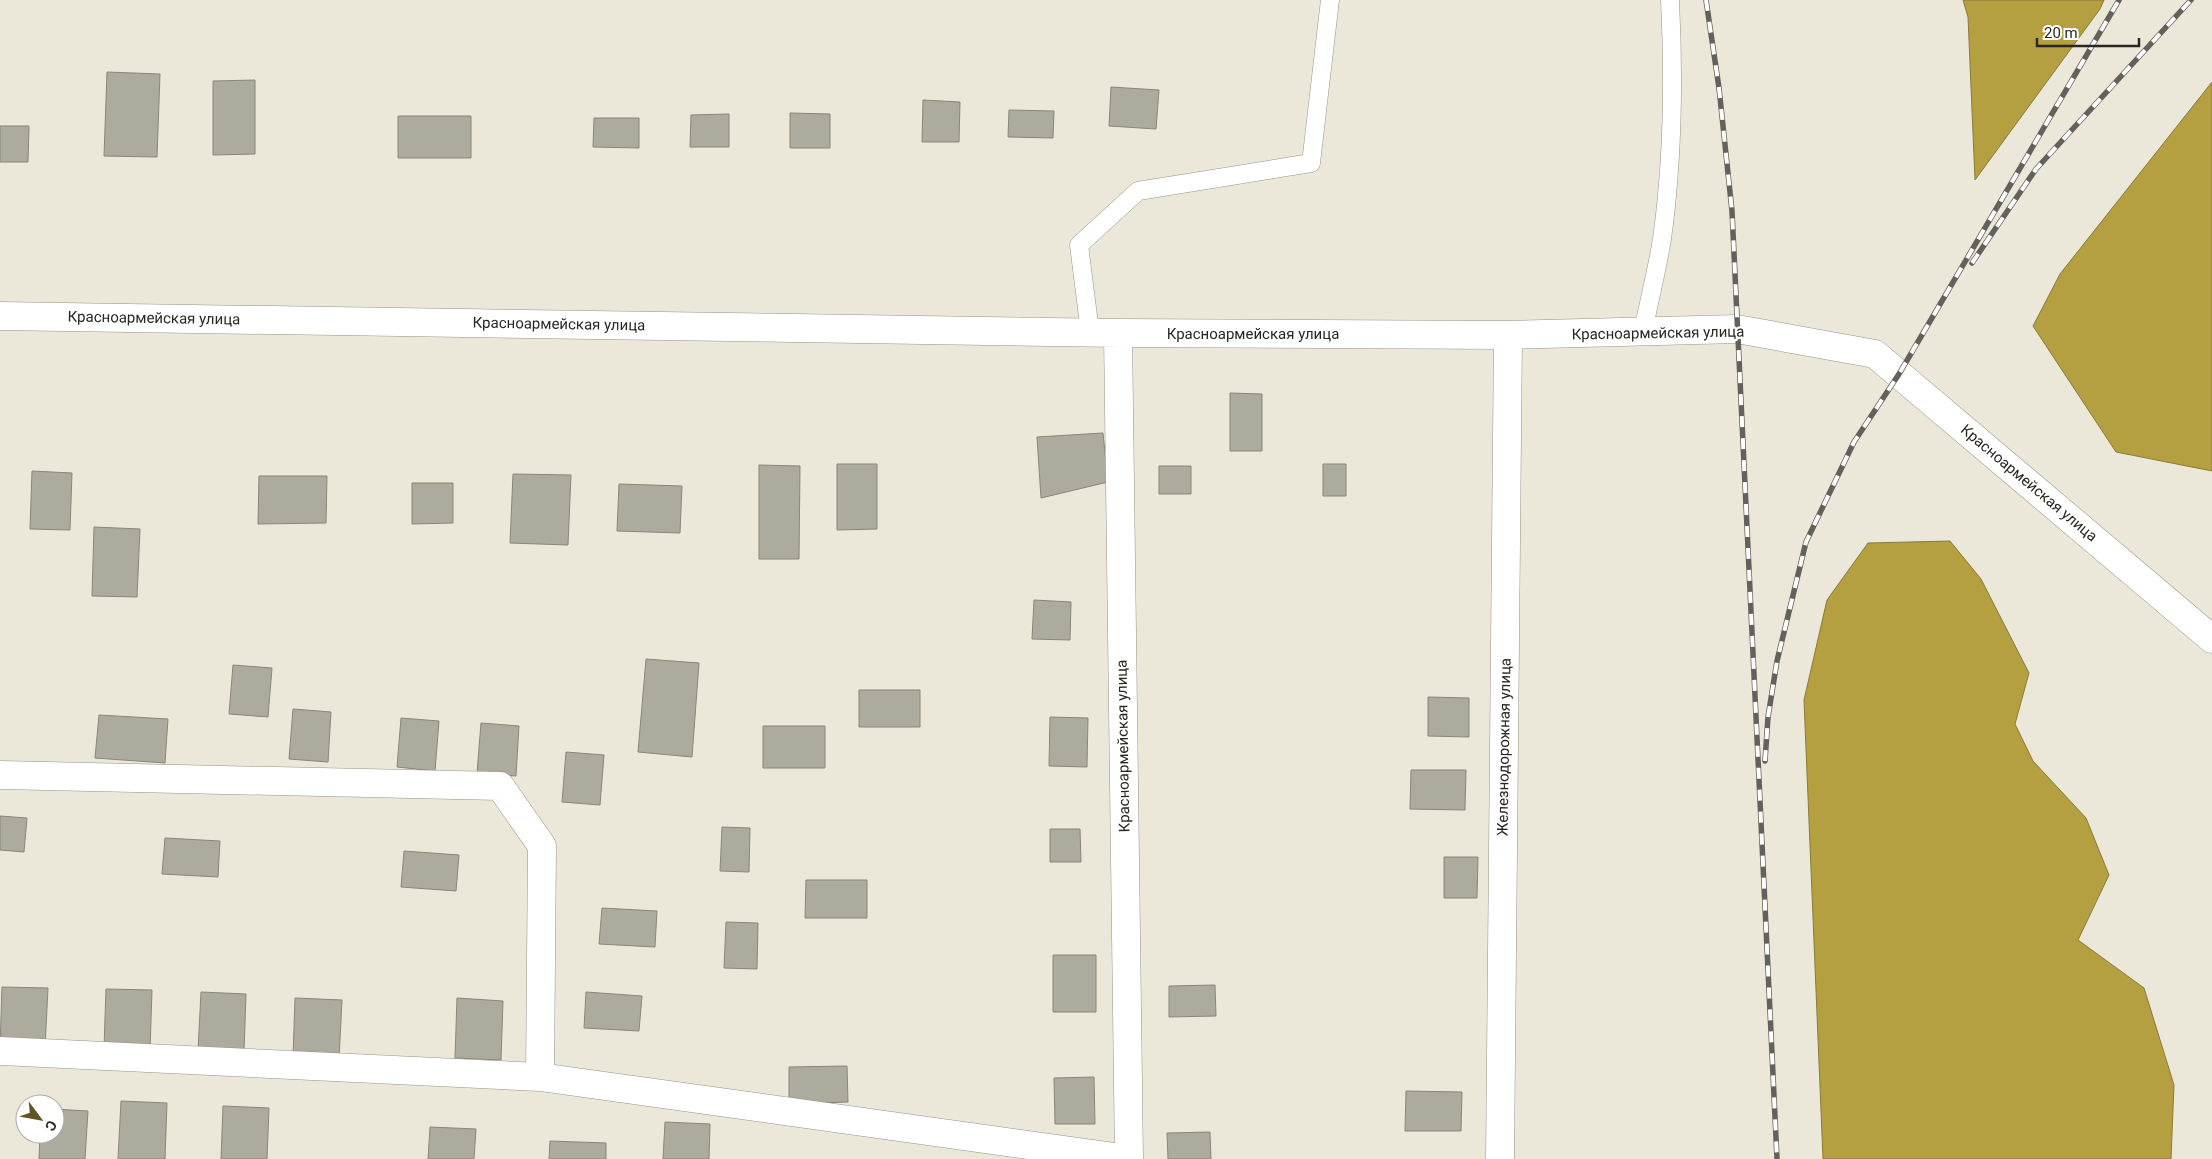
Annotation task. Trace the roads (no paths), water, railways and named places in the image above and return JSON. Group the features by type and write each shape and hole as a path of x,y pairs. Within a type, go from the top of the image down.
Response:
{"street":[{"name":"Красноармейская улица","path":"0,316 1118,333 1508,335 1737,329 1875,354 2212,639"},
{"name":"Красноармейская улица","path":"1118,333 1129,1159"},
{"name":"Железнодорожная улица","path":"1500,1159 1508,335"},
{"path":"0,775 500,786 542,846 540,1077"},
{"path":"0,1051 540,1077 1129,1159"}],"lane":[{"path":"1090,332 1079,245 1138,191 1311,164 1330,0"},
{"path":"1643,332 1662,239 1671,145 1674,77 1670,0"}],"railway":[{"path":"1706,0 1719,88 1732,211 1777,1159"},
{"path":"1765,761 1768,717 1777,661 1806,542 1854,442 1899,374 2119,0"},
{"path":"1972,263 2036,169 2191,0"}]}
